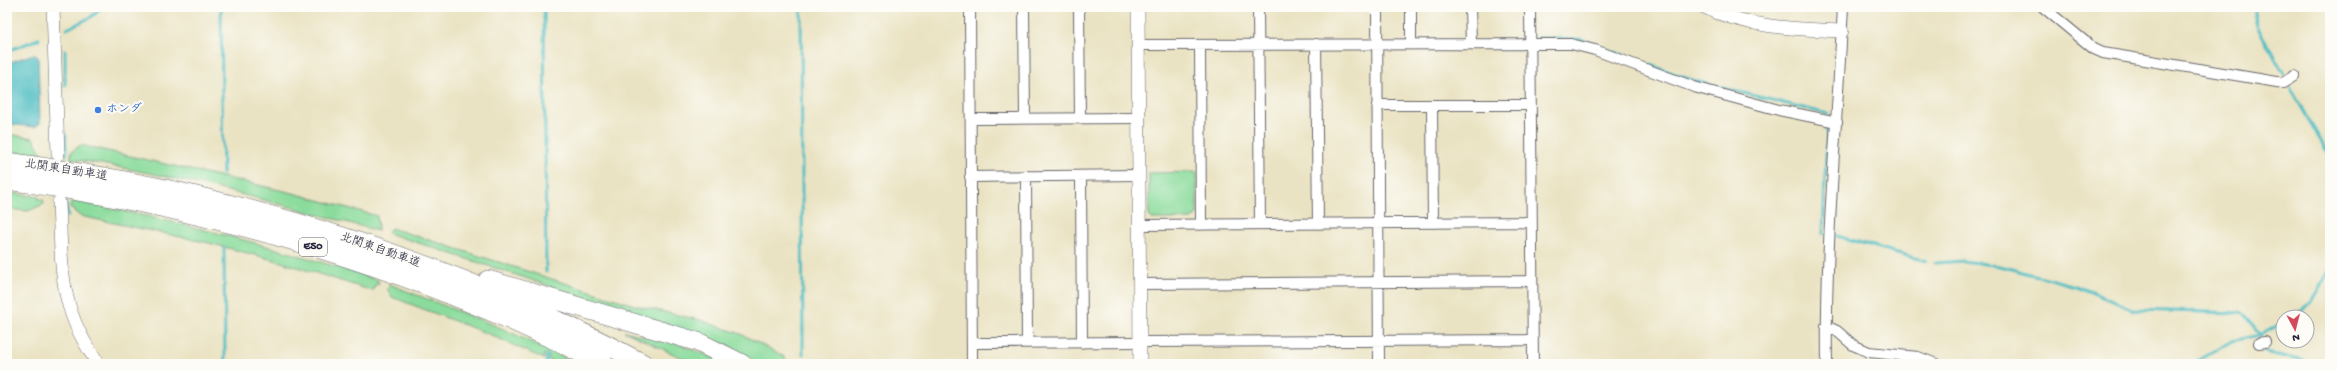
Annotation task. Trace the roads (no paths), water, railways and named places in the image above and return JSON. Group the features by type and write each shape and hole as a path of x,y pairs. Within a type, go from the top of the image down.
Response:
{"highway":[{"name":"北関東自動車道","path":"7,162 87,174 196,196 274,216 350,240 414,262 508,300 644,364"},
{"name":"北関東自動車道","path":"7,180 134,200 195,214 347,257 467,301 604,364"},
{"path":"350,240 698,342 742,364"}],"street":[{"path":"53,7 58,154"},
{"path":"970,7 972,364"},
{"path":"1024,7 1025,118"},
{"path":"1079,7 1080,118"},
{"path":"1138,7 1140,364"},
{"path":"1258,7 1260,224"},
{"path":"1376,7 1379,364"},
{"path":"1411,7 1411,44"},
{"path":"1470,7 1471,43"},
{"path":"1530,7 1533,364"},
{"path":"1704,7 1735,19 1765,26 1842,31"},
{"path":"1827,364 1826,326 1843,7"},
{"path":"2043,7 2094,49 2103,53 2283,83 2294,76"},
{"path":"1138,45 1471,43 1582,45 1694,87 1779,110 1836,122"},
{"path":"1316,44 1318,224"},
{"path":"1200,45 1201,225"},
{"path":"1377,105 1530,106"},
{"path":"1432,105 1432,223"},
{"path":"971,119 1139,118"},
{"path":"970,177 1139,175"},
{"path":"1026,176 1027,343"},
{"path":"1081,176 1082,343"},
{"path":"59,202 63,279 68,307 77,329 100,364"},
{"path":"1140,225 1531,222"},
{"path":"1140,284 1532,281"},
{"path":"1826,326 1837,331 1853,345 1870,352 1918,357 1936,364"},
{"path":"972,343 1533,340"}],"water":[{"path":"34,54 38,57 40,123 35,127 7,124 7,63"}],"waterway":[{"path":"67,29 91,17 103,7"},
{"path":"221,7 223,174"},
{"path":"544,7 546,272"},
{"path":"801,7 803,354"},
{"path":"2253,7 2257,26 2284,74"},
{"path":"1538,38 1580,39 1625,56"},
{"path":"7,51 39,39"},
{"path":"65,50 65,85"},
{"path":"1650,65 1695,81 1828,114"},
{"path":"2290,87 2330,157"},
{"path":"1823,234 1827,128"},
{"path":"66,135 66,155"},
{"path":"66,204 68,216"},
{"path":"1837,236 1926,261"},
{"path":"224,248 225,364"},
{"path":"1935,263 1963,261 2000,266 2076,286 2134,310 2241,313 2261,335"},
{"path":"2303,309 2312,303 2330,269"},
{"path":"2191,364 2232,341 2261,335 2275,327"},
{"path":"2264,348 2265,352 2315,364"},
{"path":"546,364 547,355"}],"place":[{"name":"ホンダ","path":"98,110"}]}
